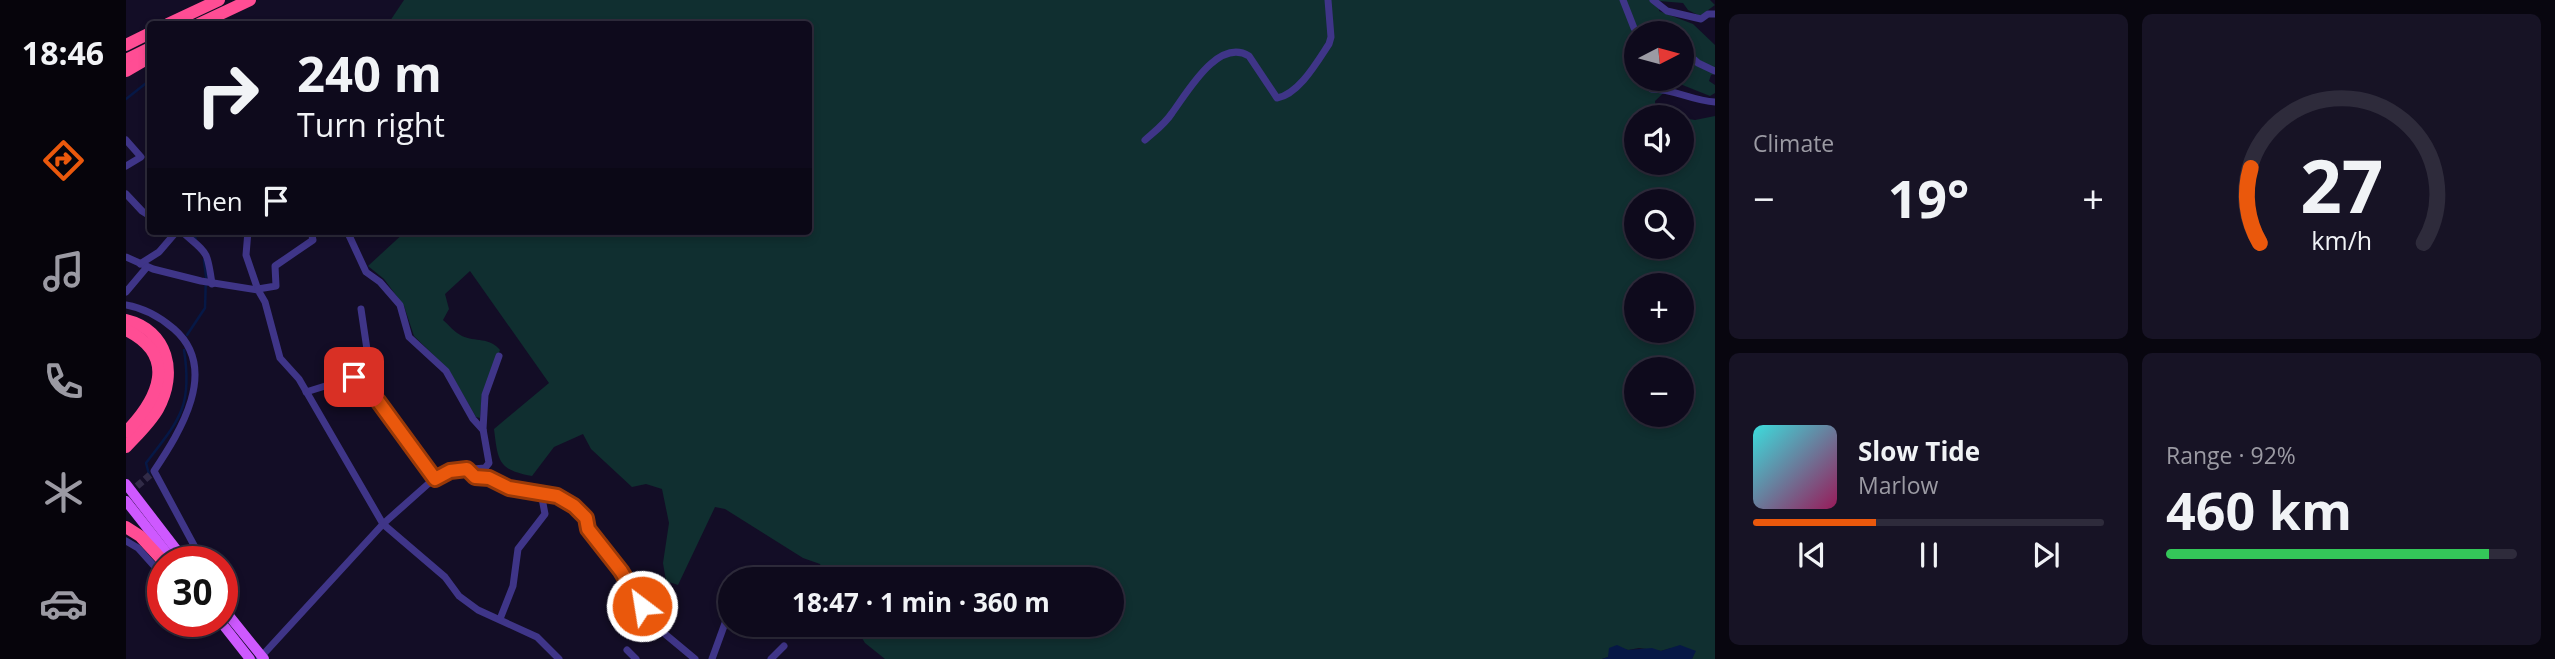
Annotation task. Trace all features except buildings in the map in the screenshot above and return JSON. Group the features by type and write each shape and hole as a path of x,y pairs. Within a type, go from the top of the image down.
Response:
{"highway":[{"path":"174,21 219,0"},
{"path":"206,21 251,0"},
{"path":"213,21 251,0"},
{"path":"126,45 147,34"},
{"path":"126,60 147,50"},
{"path":"126,71 147,59"},
{"path":"126,320 145,328 161,343 169,372 166,391 157,412 126,447"},
{"path":"126,330 145,341 154,354 158,374 152,401 126,432"},
{"path":"126,527 149,546"}],"main road":[{"path":"126,484 174,546"},
{"path":"126,501 161,546"},
{"path":"238,628 261,658"},
{"path":"233,637 250,659"}],"street":[{"path":"1144,140 1171,116 1207,66 1228,54 1242,52 1250,56 1277,98 1285,97 1294,90 1329,44 1331,37 1328,0"},
{"path":"1623,0 1631,21"},
{"path":"1653,0 1667,10 1701,19 1708,14 1715,14"},
{"path":"1694,59 1715,71"},
{"path":"1668,91 1692,99 1715,102"},
{"path":"126,140 141,156 126,166"},
{"path":"126,194 147,214"},
{"path":"126,292 144,265 175,235"},
{"path":"185,235 203,248 208,258 212,284"},
{"path":"248,235 246,255 265,302 280,358 299,379 383,524 445,577 459,596 478,610 537,637 559,659"},
{"path":"126,257 144,265 212,284 258,289 276,286 275,265 313,240 312,235"},
{"path":"349,235 366,272 380,282 400,305 409,337 446,371 473,419 483,430"},
{"path":"126,305 164,320 178,332 191,353 194,391 188,413 178,435 152,473 194,546"},
{"path":"346,378 369,363 361,309"},
{"path":"261,658 383,524 435,479 450,471 485,468 489,463 483,430 485,396 499,356"},
{"path":"306,392 354,377 378,401 435,479"},
{"path":"467,469 475,477 489,478 509,488 557,496 574,506 586,518 588,529 621,571 653,624 695,659"},
{"path":"500,619 513,586 518,550 545,514 541,493"},
{"path":"126,541 138,548 147,558"},
{"path":"712,659 720,637"},
{"path":"773,656 784,646"},
{"path":"627,650 636,659"},
{"path":"773,656 783,659"}],"green space":[{"path":"404,0 1710,0 1715,5 1700,16 1688,10 1683,3 1659,1 1659,11 1685,21 1624,21 1624,91 1666,91 1655,101 1655,105 1624,105 1624,175 1694,175 1694,120 1715,116 1715,659 1692,659 1695,651 1671,648 1661,651 1621,648 1602,659 885,659 861,637 1124,637 1124,567 821,567 725,509 715,507 678,585 666,581 663,563 669,523 662,489 646,484 632,487 591,449 583,434 554,447 532,476 512,471 502,462 494,429 549,383 470,271 445,294 449,309 443,320 462,336 487,341 500,350 482,395 480,418 476,417 449,370 414,336 404,306 384,279 368,266 402,235 812,235 812,21 390,21"},
{"path":"1694,25 1715,45 1715,74 1711,75 1709,81 1715,85 1715,93 1710,96 1694,90"}],"water":[{"path":"1617,645 1628,650 1652,648 1661,651 1680,645 1696,651 1692,659 1602,659 1608,657 1609,648"}],"waterway":[{"path":"126,99 147,82"},
{"path":"195,235 196,241"},
{"path":"187,335 205,308 204,260"},
{"path":"150,478 146,463 175,423 185,399 184,350"}],"tunnel":[{"path":"129,493 150,475"}],"route":[{"path":"354,377 378,401 435,479 450,471 467,469 475,477 489,478 509,488 557,496 574,506 586,518 588,529 621,571 642,606"}]}
